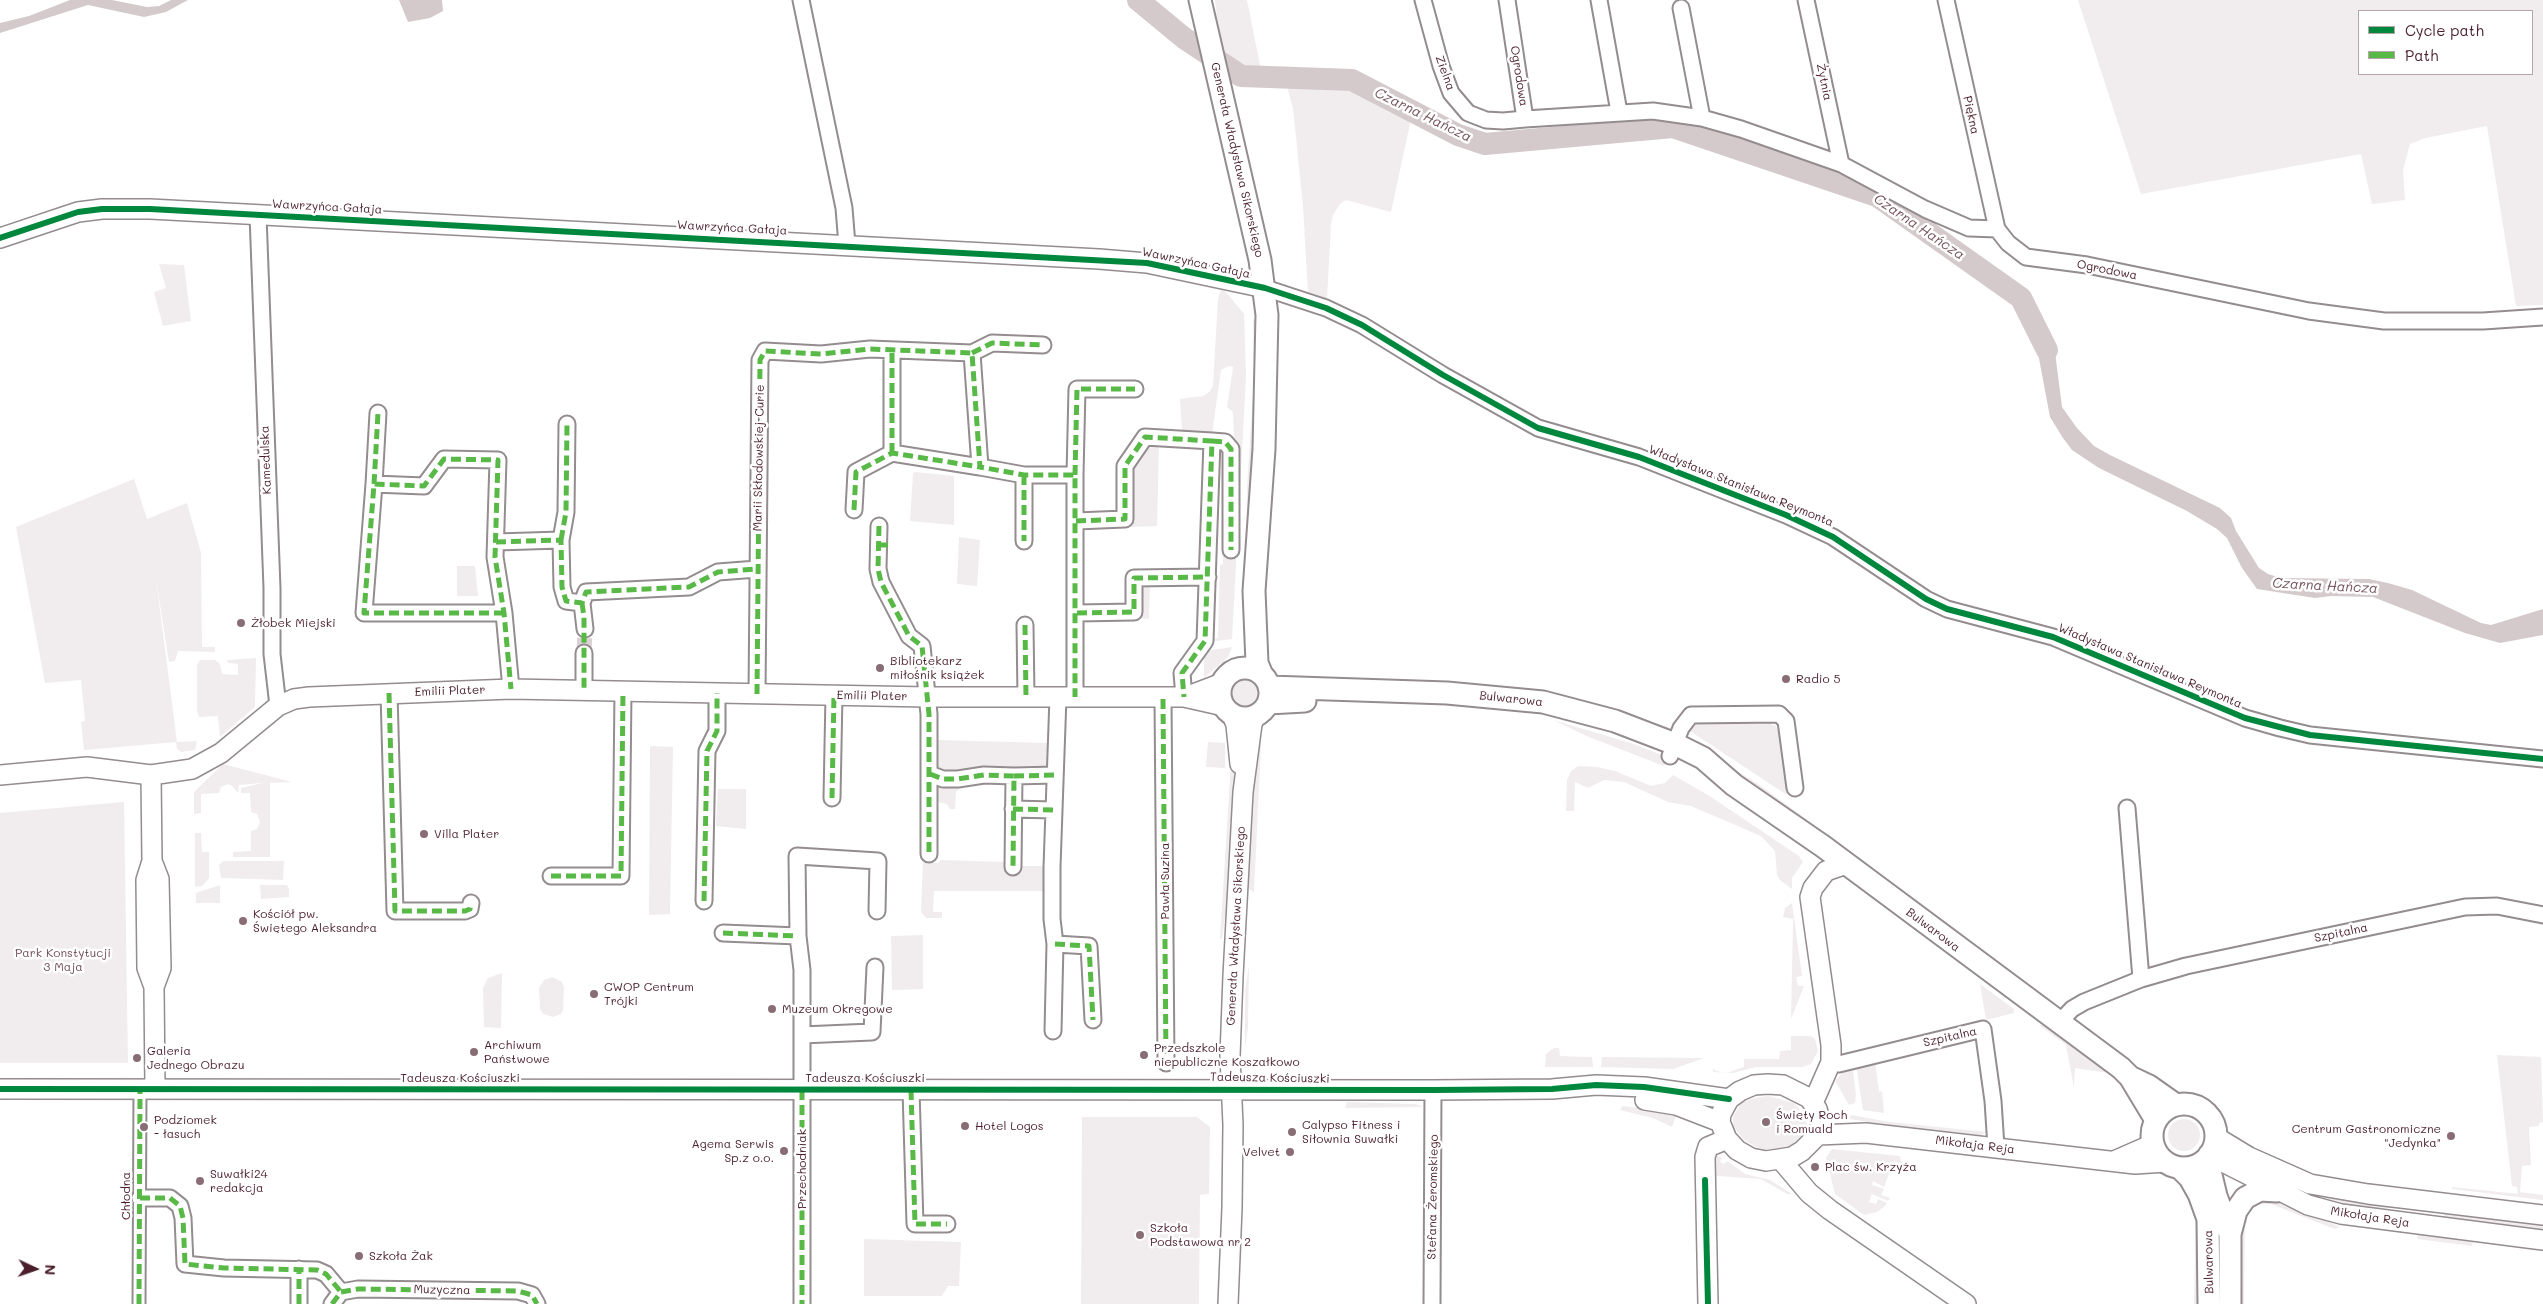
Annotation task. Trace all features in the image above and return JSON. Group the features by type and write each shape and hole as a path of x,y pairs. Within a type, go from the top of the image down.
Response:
{"main road":[{"name":"Generała Władysława Sikorskiego","path":"1200,0 1265,288 1267,315 1266,392 1254,591 1256,663 1264,695"},
{"name":"Generała Władysława Sikorskiego","path":"1229,677 1242,657 1254,591"},
{"path":"1249,669 1264,695 1244,718 1228,710 1221,695 1229,677 1249,669"},
{"name":"Bulwarowa","path":"1264,695 1292,701 1417,702 1512,709 1591,726 1673,750 1734,785 1824,848 2121,1068 2130,1077 2156,1120"},
{"name":"Bulwarowa","path":"2130,1077 2149,1086 2176,1105"},
{"path":"2176,1105 2195,1106 2204,1111 2210,1118 2212,1146 2199,1164 2173,1165 2156,1151 2153,1144 2153,1128 2156,1120 2168,1108 2176,1105"},
{"name":"Bulwarowa","path":"2212,1146 2210,1171 2216,1196 2230,1234 2230,1304"},
{"name":"Bulwarowa","path":"2173,1165 2190,1178 2199,1194 2208,1219 2209,1304"},
{"path":"2230,1234 2236,1211 2245,1198 2260,1190 2277,1191"}],"street":[{"path":"801,0 844,208 847,245"},
{"name":"Zielna","path":"1423,0 1440,66 1451,93 1468,113 1486,120 1525,119"},
{"name":"Ogrodowa","path":"1507,0 1525,119 1653,111 1702,118 1741,129 1841,164 1926,209 1969,228 1997,229 2008,243 2026,257 2087,265 2309,312 2384,321 2414,322 2543,317"},
{"path":"1599,0 1619,112"},
{"name":"Żytnia","path":"1806,0 1841,164"},
{"name":"Piękna","path":"1946,0 1997,229"},
{"path":"1681,8 1702,118"},
{"name":"Wawrzyńca Gałaja","path":"0,238 78,212 102,209 258,215 847,245 1147,263 1265,288 1326,308 1362,326 1443,375"},
{"name":"Kamedulska","path":"258,215 272,588 272,654 278,706"},
{"name":"Marii Skłodowskiej-Curie","path":"758,694 757,568 760,360 766,351 820,354 870,350 972,354 992,343 1043,345"},
{"path":"892,352 892,453"},
{"path":"972,354 980,467"},
{"name":"Władysława Stanisława Reymonta","path":"1443,375 1538,428 1639,457 1786,514 1833,537 1926,599 1947,609 2053,637 2245,718 2310,735 2543,759"},
{"path":"1053,1031 1055,944 1052,919 1055,775 1077,613 1075,476 1077,389 1135,389"},
{"path":"378,413 364,613 504,613"},
{"path":"567,424 566,512 561,540 562,586 566,601 582,604"},
{"path":"1076,521 1125,519 1125,466 1145,437 1225,442 1231,449 1231,550"},
{"path":"1184,697 1182,673 1205,641 1212,441"},
{"path":"854,510 856,472 892,453 1024,474 1075,476"},
{"path":"374,484 424,486 444,459 498,460 495,557 504,613 511,689"},
{"path":"1024,474 1024,541"},
{"path":"879,526 883,545 878,569 881,582 909,636 922,646 927,697 930,774 928,854"},
{"path":"496,542 561,540"},
{"path":"585,629 582,604 586,592 689,587 718,572 757,568"},
{"path":"1077,613 1134,612 1134,578 1208,577"},
{"path":"1025,625 1026,696"},
{"path":"584,653 584,690"},
{"name":"Emilii Plater","path":"278,706 309,697 511,689 927,697 1026,696 1163,699 1184,697 1229,677"},
{"path":"550,876 621,876 623,691"},
{"path":"704,901 707,751 717,731 718,693"},
{"path":"390,694 395,911 465,911 470,909 471,904"},
{"path":"832,798 834,695"},
{"name":"Generała Władysława Sikorskiego","path":"1228,1304 1233,1144 1230,1056 1243,792 1252,724 1264,695"},
{"name":"Emilii Plater","path":"1184,697 1228,710"},
{"name":"Pawła Suzina","path":"1163,699 1166,1062"},
{"path":"0,776 87,768 151,774 192,769 221,753 278,706"},
{"name":"Generała Władysława Sikorskiego","path":"1228,710 1236,726 1243,792"},
{"path":"1673,750 1681,728 1691,716 1779,714 1786,721 1795,788"},
{"path":"148,1089 154,987 161,968 159,879 152,860 151,774"},
{"path":"930,774 943,779 984,775 1055,775"},
{"path":"1012,867 1014,776"},
{"path":"2127,808 2141,979"},
{"path":"1013,809 1054,810"},
{"path":"1824,848 1826,871"},
{"name":"Przechodniak","path":"802,1304 802,970 798,936 797,856 878,861 877,910"},
{"path":"1846,864 1826,871 1813,888 1810,897 1831,1045 1829,1065 1816,1110 1821,1122 1818,1135 1802,1151 1781,1160 1766,1162 1751,1158 1737,1150 1724,1130 1721,1114 1728,1100 1740,1091 1761,1084 1783,1085 1796,1091 1816,1110 1866,1133"},
{"name":"Szpitalna","path":"2059,1023 2072,1009 2084,1002 2141,979 2186,966 2465,907 2496,906 2543,915"},
{"path":"723,933 798,936"},
{"path":"1055,944 1089,946 1093,1020"},
{"path":"802,1035 872,1032 875,967"},
{"name":"Szpitalna","path":"1829,1065 1983,1029 1996,1130 1996,1148"},
{"path":"1796,1091 1829,1065"},
{"name":"Tadeusza Kościuszki","path":"0,1089 1552,1090 1596,1085 1644,1087 1728,1100"},
{"name":"Chłodna","path":"139,1304 140,1198 148,1089"},
{"name":"Tadeusza Kościuszki","path":"911,1090 915,1224 947,1224"},
{"name":"Stefana Żeromskiego","path":"1432,1304 1433,1090"},
{"name":"Tadeusza Kościuszki","path":"1552,1090 1590,1098 1653,1100 1698,1112 1724,1130"},
{"path":"1708,1304 1705,1157 1708,1147 1724,1130"},
{"path":"1818,1135 1866,1133"},
{"name":"Mikołaja Reja","path":"1866,1133 2135,1164 2173,1165"},
{"name":"Mikołaja Reja","path":"2114,1161 2153,1144"},
{"name":"Mikołaja Reja","path":"2212,1146 2277,1191 2308,1205 2341,1214 2543,1240"},
{"name":"Mikołaja Reja","path":"2212,1146 2249,1157 2310,1184 2368,1194 2543,1215"},
{"path":"1781,1160 1797,1176 1809,1193 1830,1210 1966,1304"},
{"name":"Muzyczna","path":"140,1198 170,1198 180,1206 183,1218 185,1264 224,1268 322,1271 337,1298 353,1289 518,1291 532,1296 538,1304"},
{"path":"299,1269 299,1304"}],"shaded area":[{"path":"1215,0 1247,0 1261,70 1251,71 1226,59 1220,46"},
{"path":"2078,0 2543,0 2543,305 2516,306 2487,126 2425,138 2410,144 2403,170 2405,200 2372,204 2361,154 2141,194"},
{"path":"1320,83 1346,84 1411,119 1391,212 1346,200 1340,204 1333,215 1327,299 1308,292 1303,206 1293,108 1287,87"},
{"path":"159,264 184,265 191,321 163,326 154,292 166,288"},
{"path":"1221,290 1226,292 1244,314 1246,376 1232,639 1209,642 1208,639 1218,638 1220,565 1223,564 1223,551 1235,552 1236,444 1234,441 1233,412 1227,407 1233,367 1229,366 1221,370 1212,434 1182,433 1180,399 1203,396 1213,386 1218,299"},
{"path":"1255,318 1255,447 1246,553 1247,488 1254,377 1253,320"},
{"path":"1159,445 1157,526 1130,527 1131,467 1138,456 1147,449"},
{"path":"913,473 954,476 954,525 910,521"},
{"path":"134,479 147,519 187,503 201,553 202,647 215,647 215,652 178,651 175,661 169,662 156,579 177,742 197,741 195,750 181,752 177,749 176,742 84,750 81,722 85,721 81,680 45,683 16,527"},
{"path":"959,537 980,540 977,586 957,584"},
{"path":"457,566 475,566 478,596 457,596"},
{"path":"1150,586 1149,619 1138,618 1138,588"},
{"path":"1232,647 1228,657 1204,678 1204,651"},
{"path":"256,658 255,707 220,737 218,716 199,717 197,711 197,665 200,660 215,660 220,664 222,674 238,675 238,664 228,663 227,660"},
{"path":"1242,669 1249,669 1270,695 1250,717 1238,717 1222,701 1221,695 1226,678"},
{"path":"1553,720 1634,744 1664,756 1666,763 1664,766 1589,737"},
{"path":"1697,724 1770,724 1776,726 1779,732 1787,795 1690,731"},
{"path":"937,740 1048,743 1049,771 974,769 964,771 959,781 959,790 956,791 955,809 950,809 947,804 933,801 933,742"},
{"path":"1208,742 1225,743 1225,768 1206,767"},
{"path":"1254,744 1261,745 1254,892 1248,888 1246,882"},
{"path":"650,746 673,747 670,914 649,915"},
{"path":"1232,746 1236,803 1230,880 1222,939 1220,939"},
{"path":"1714,756 1761,786 1962,934 1959,939 1748,784"},
{"path":"223,764 292,782 270,783 270,857 233,857 233,852 251,851 251,831 257,829 260,822 257,814 251,812 250,793 241,793 241,788 262,783 239,785 238,793 228,784 221,787 219,793 201,794 201,813 194,814 194,792"},
{"path":"1578,766 1597,767 1615,771 1651,786 1665,783 1673,775 1708,795 1799,856 1803,862 1792,878 1792,889 1780,880 1777,875 1775,851 1761,836 1691,806 1668,802 1624,782 1604,780 1588,788 1575,782 1574,811 1566,811 1567,780 1571,771"},
{"path":"718,789 746,789 746,829 716,826"},
{"name":"Park Konstytucji 3 Maja","path":"124,802 128,1063 0,1063 0,813"},
{"path":"195,833 201,833 202,852 209,852 209,878 202,886 195,887"},
{"path":"941,860 1006,862 1006,873 1022,872 1022,866 1046,866 1043,891 934,891 933,912 942,912 942,918 926,918 921,912 923,862 938,863"},
{"path":"223,861 284,861 283,880 221,878 219,865"},
{"path":"220,885 220,903 196,903 196,893"},
{"path":"260,885 287,885 289,897 261,899"},
{"path":"1792,903 1802,976 1796,977 1798,986 1804,986 1791,1019 1793,919 1783,917 1785,908"},
{"path":"923,935 923,989 892,990 891,936"},
{"path":"1249,965 1248,1028 1245,1049 1245,991"},
{"path":"502,973 501,1028 484,1027 483,988 488,978"},
{"path":"553,977 562,982 564,988 563,1010 561,1014 553,1017 543,1014 540,1009 539,988 544,980"},
{"path":"1980,984 2014,1009 2014,1013 1986,1020"},
{"path":"2039,1025 2043,1025 2108,1073 2075,1068 2074,1088 2066,1045"},
{"path":"1791,1036 1810,1036 1815,1039 1818,1051 1811,1064 1802,1067 1756,1067 1727,1073 1744,1067 1744,1059 1779,1059 1780,1051 1791,1050"},
{"path":"1554,1048 1559,1048 1560,1056 1592,1057 1593,1067 1545,1067 1546,1054"},
{"path":"2497,1055 2541,1057 2543,1122 2539,1123 2539,1126 2529,1127 2531,1165 2522,1166 2520,1192 2543,1195 2543,1200 2452,1189 2452,1187 2518,1194 2517,1187 2512,1186"},
{"path":"1602,1057 1704,1058 1673,1069 1601,1067"},
{"path":"1875,1061 1879,1092 1882,1091 1884,1113 1863,1110 1857,1071 1858,1065"},
{"path":"1853,1070 1856,1095 1855,1103 1849,1105 1835,1081 1842,1073"},
{"path":"1768,1096 1794,1103 1806,1117 1805,1137 1790,1148 1767,1150 1756,1147 1744,1140 1733,1126 1733,1117 1741,1103 1754,1098"},
{"path":"1347,1102 1416,1104 1423,1107 1345,1108"},
{"path":"1622,1106 1656,1110 1676,1116 1672,1127 1653,1118 1620,1110"},
{"path":"1851,1115 1890,1122 1987,1132 1981,1135 1895,1126 1849,1119"},
{"name":"Szkoła Podstawowa nr 2","path":"1082,1117 1197,1117 1210,1127 1209,1194 1200,1195 1199,1304 1081,1304"},
{"path":"2184,1119 2190,1120 2195,1124 2199,1129 2199,1141 2195,1146 2190,1150 2184,1151 2178,1150 2173,1146 2169,1141 2168,1135 2169,1129 2173,1124 2178,1120"},
{"path":"1832,1149 1900,1156 1902,1167 1893,1164 1891,1170 1883,1164 1881,1170 1890,1171 1884,1187 1873,1181 1872,1185 1884,1189 1881,1195 1890,1198 1888,1201 1872,1194 1869,1202 1876,1204 1878,1199 1887,1203 1884,1207 1877,1212 1864,1215 1835,1194 1826,1158"},
{"path":"1716,1155 1722,1158 1720,1162 1724,1164 1727,1161 1745,1174 1770,1180 1792,1194 1787,1194 1761,1179 1714,1175 1714,1159"},
{"path":"2250,1164 2432,1210 2425,1212 2392,1208 2348,1207 2305,1195"},
{"path":"2267,1196 2340,1227 2335,1229 2271,1204 2256,1204 2252,1199"},
{"path":"2196,1206 2198,1206 2200,1304 2194,1304"},
{"path":"2448,1210 2543,1221 2543,1232 2442,1219"},
{"path":"2245,1211 2244,1304 2238,1304 2239,1222"},
{"path":"2418,1232 2473,1240 2472,1246 2417,1239"},
{"path":"864,1239 961,1242 959,1286 948,1286 942,1296 864,1296"}],"water":[{"path":"70,0 112,0 147,7 159,6 171,0 188,0 166,12 144,17 88,5 0,33 0,23 29,16"},
{"path":"399,0 442,0 443,11 430,18 408,22"},
{"path":"2041,321 2048,328 2054,344 2062,407 2077,428 2094,446 2110,455 2220,508 2231,518 2236,531 2259,568 2268,574 2281,578 2369,579 2388,583 2412,590 2481,623 2491,625 2543,609 2543,635 2500,643 2465,633 2373,597 2331,596 2315,598 2257,589 2242,568 2227,538 2217,529 2187,511 2099,468 2072,450 2050,417 2038,353 2030,330 2034,323"}],"waterway":[{"name":"Czarna Hańcza","path":"1138,0 1184,38 1241,76 1352,80 1458,135 1485,144 1673,127 1877,196 2021,298 2047,350"}],"tunnel":[{"path":"584,653 585,629"}],"marked path":[{"path":"972,353 992,343 1043,345"},
{"path":"757,694 760,360 765,351 821,354 870,349 972,353 980,467 1024,475 1075,475 1075,697"},
{"path":"892,352 892,453"},
{"path":"1075,475 1077,389 1135,389"},
{"path":"374,484 378,413"},
{"path":"561,540 566,512 567,424"},
{"path":"1076,521 1125,519 1125,466 1145,437 1212,441 1205,641 1182,673 1184,697"},
{"path":"1212,441 1225,442 1231,449 1231,550"},
{"path":"854,510 856,472 892,453 980,467"},
{"path":"504,613 364,613 374,484 424,486 444,459 498,460 495,557 504,613 511,689"},
{"path":"1024,475 1024,541"},
{"path":"879,526 878,569 881,582 909,636 922,646 929,714 929,854"},
{"path":"496,542 561,540 562,587 566,601 582,603 586,592 689,587 718,572 757,569"},
{"path":"878,545 888,545"},
{"path":"1077,613 1134,612 1134,578 1208,577"},
{"path":"582,603 584,617 584,690"},
{"path":"1025,625 1026,697"},
{"path":"551,876 621,876 623,691"},
{"path":"389,693 395,911 465,911 470,909 471,903"},
{"path":"704,901 707,751 717,731 717,693"},
{"path":"832,798 834,695"},
{"path":"1163,699 1166,1063"},
{"path":"930,774 943,779 984,775 1014,776 1013,867"},
{"path":"1014,776 1055,775"},
{"path":"1013,809 1054,810"},
{"path":"723,933 798,936"},
{"path":"1055,944 1089,946 1093,1020"},
{"path":"139,1304 140,1089"},
{"path":"802,1090 802,1304"},
{"path":"911,1090 915,1224 947,1224"},
{"path":"140,1198 170,1198 180,1206 183,1218 185,1264 224,1268 317,1270 326,1274 341,1292"},
{"path":"299,1269 299,1304"},
{"path":"332,1304 341,1292 358,1289 518,1291 532,1295 537,1304"}],"cycle path":[{"path":"0,238 78,212 102,209 150,209 1147,263 1265,288 1326,308 1362,325 1443,375 1538,428 1639,457 1786,515 1833,537 1926,599 1947,609 2053,637 2245,718 2310,735 2543,759"},
{"path":"0,1089 1433,1090 1552,1089 1596,1085 1644,1087 1729,1099"},
{"path":"1705,1180 1708,1304"}],"place":[{"name":"Żłobek Miejski","path":"241,623"},
{"name":"Bibliotekarz miłośnik książek","path":"880,668"},
{"name":"Radio 5","path":"1786,679"},
{"name":"Villa Plater","path":"424,834"},
{"name":"Kościół pw. Świętego Aleksandra","path":"243,921"},
{"name":"CWOP Centrum Trójki","path":"594,994"},
{"name":"Muzeum Okręgowe","path":"772,1009"},
{"name":"Archiwum Państwowe","path":"474,1052"},
{"name":"Przedszkole niepubliczne Koszałkowo","path":"1144,1055"},
{"name":"Galeria Jednego Obrazu","path":"137,1058"},
{"name":"Święty Roch i Romuald","path":"1766,1122"},
{"name":"Hotel Logos","path":"965,1126"},
{"name":"Podziomek - łasuch","path":"144,1127"},
{"name":"Calypso Fitness i Siłownia Suwałki","path":"1292,1132"},
{"name":"Centrum Gastronomiczne \"Jedynka\"","path":"2451,1136"},
{"name":"Agema Serwis Sp.z o.o.","path":"784,1151"},
{"name":"Velvet","path":"1290,1152"},
{"name":"Plac św. Krzyża","path":"1815,1167"},
{"name":"Suwałki24 redakcja","path":"200,1181"},
{"name":"Szkoła Podstawowa nr 2","path":"1140,1235"},
{"name":"Szkoła Żak","path":"359,1256"}]}
